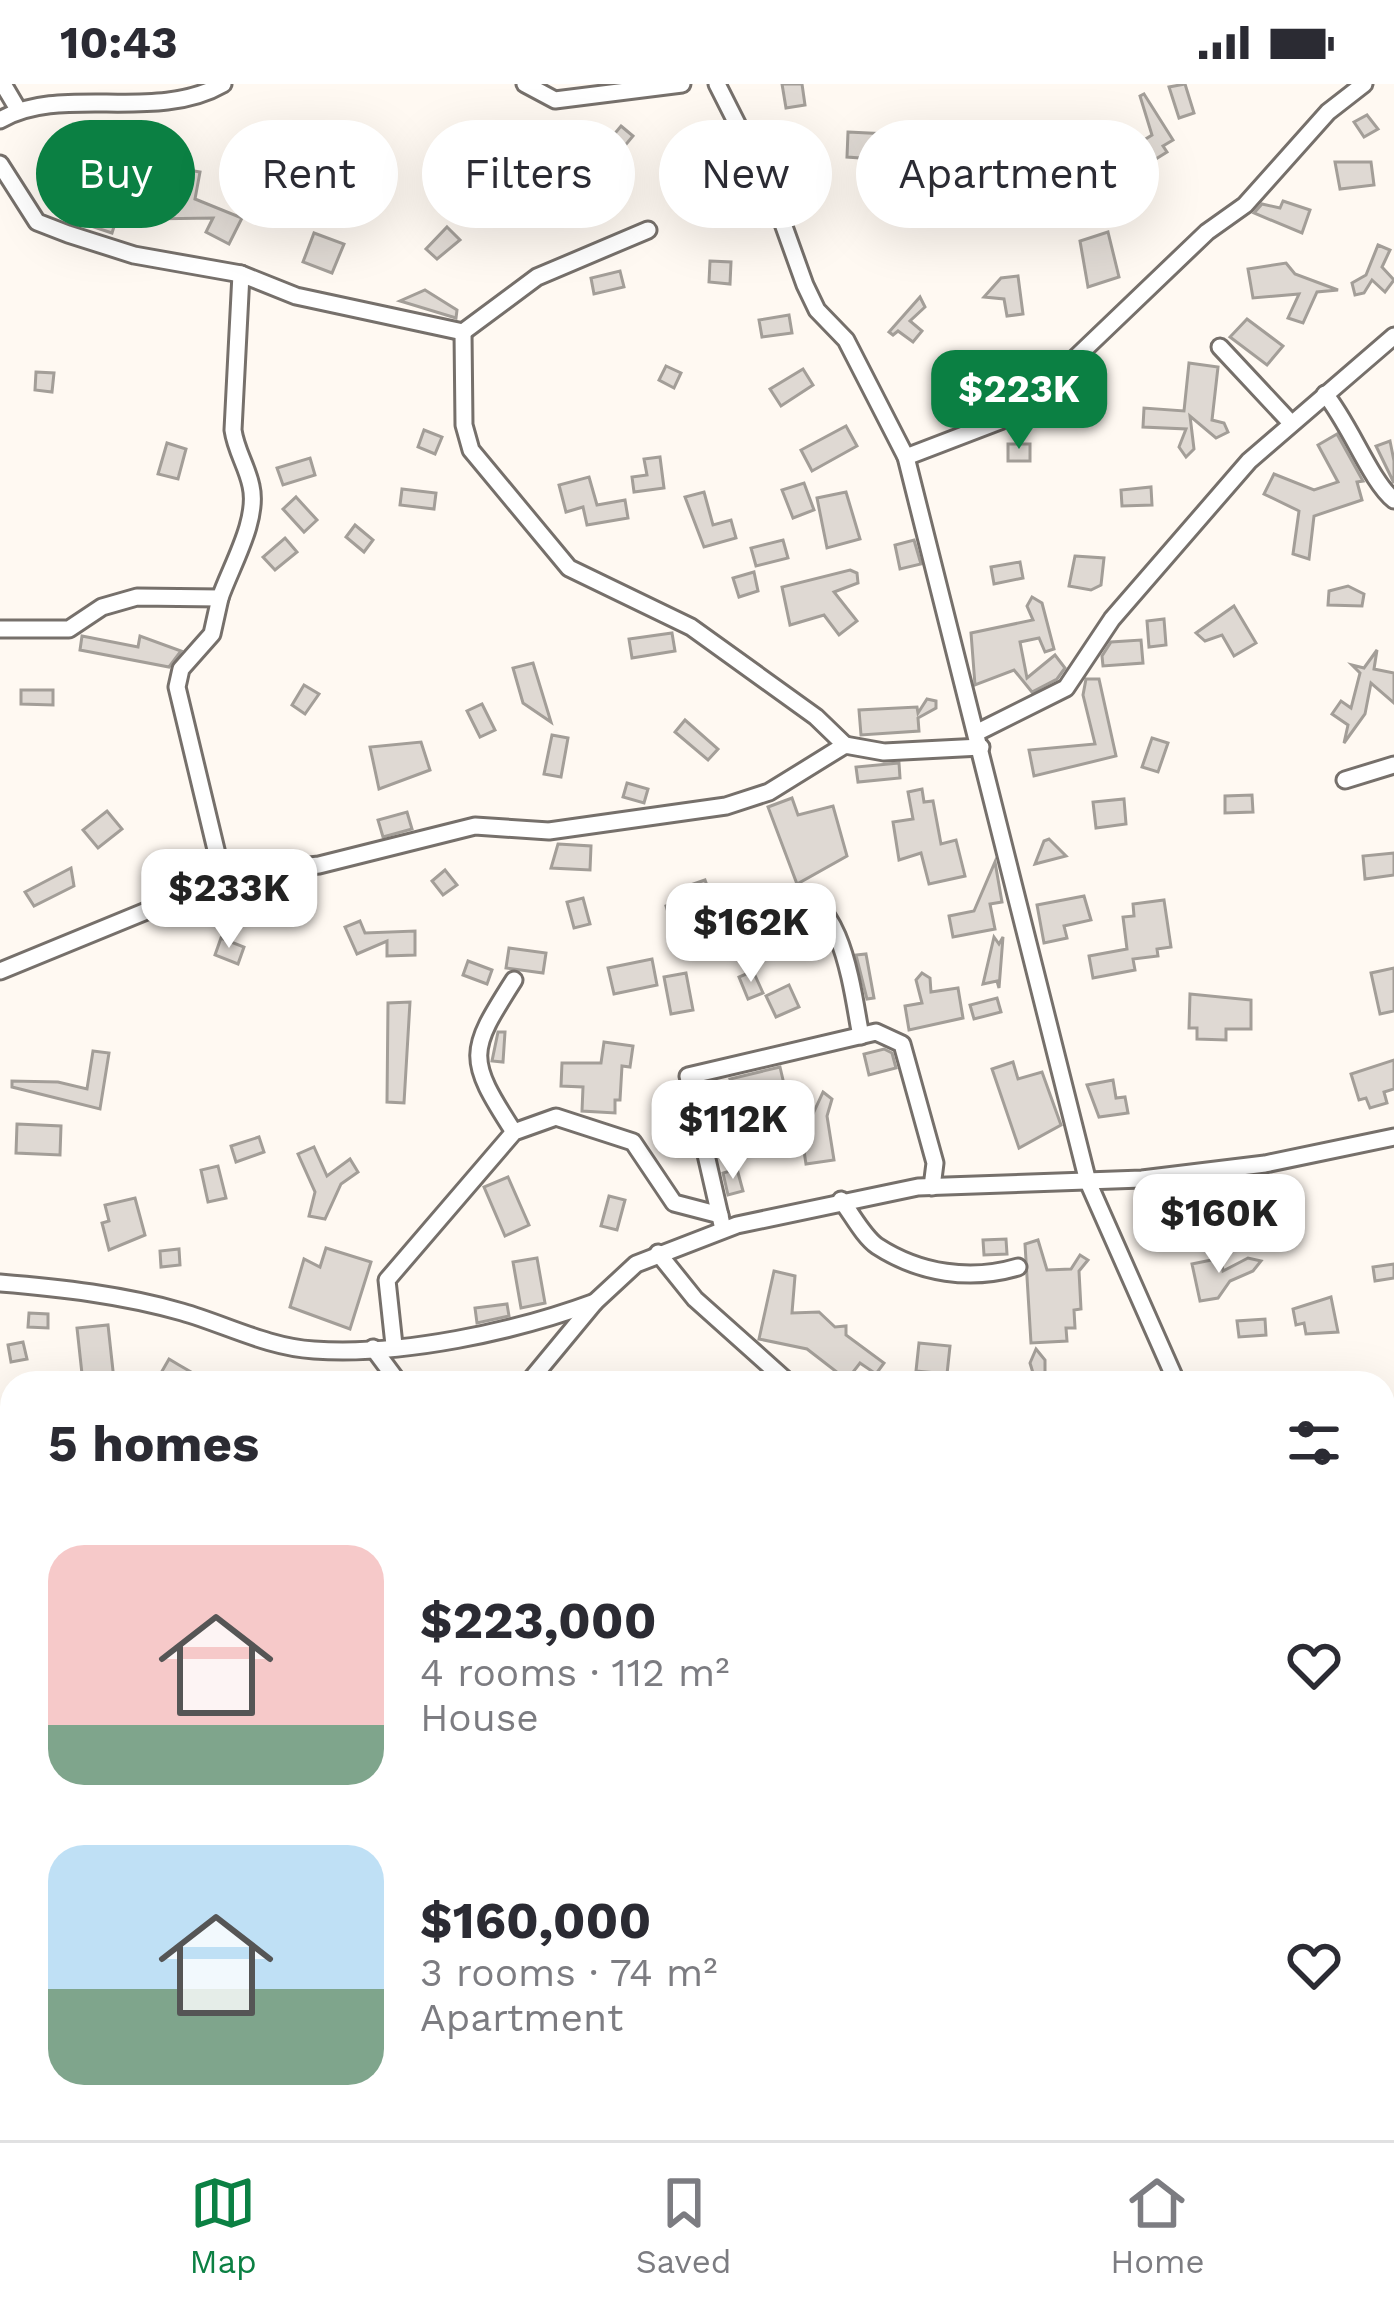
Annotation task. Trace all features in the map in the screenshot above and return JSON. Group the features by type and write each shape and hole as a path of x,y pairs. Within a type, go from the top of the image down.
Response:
{"street":[{"path":"3,84 16,106"},
{"path":"0,120 16,106 58,99 184,101 223,84"},
{"path":"525,84 555,100 608,89 682,84"},
{"path":"717,84 772,193 817,310 846,340 906,457 1088,1182 1172,1371"},
{"path":"906,457 1000,421 1042,389 1196,243 1245,205 1328,112 1364,84"},
{"path":"0,164 37,222 134,255 241,274 296,296 463,332 538,277 647,230"},
{"path":"224,883 177,687 181,669 212,634 252,507 251,484 237,455 233,430 241,274"},
{"path":"463,332 464,425 471,449 569,568 691,627 816,717 845,745 884,752 979,739 1066,688 1112,619 1250,461 1394,336"},
{"path":"1220,347 1292,423"},
{"path":"1325,394 1359,440 1381,490 1394,500"},
{"path":"0,629 69,629 102,607 137,597 220,598"},
{"path":"0,971 224,883 475,826 549,831 726,806 769,793 845,745"},
{"path":"1345,780 1394,765"},
{"path":"725,925 788,896 811,899 836,925 861,1036"},
{"path":"514,980 478,1038 484,1086 514,1132"},
{"path":"721,1222 688,1076 876,1033 902,1044 935,1163 932,1186"},
{"path":"394,1345 387,1280 514,1132 556,1117 633,1142 674,1203 721,1222"},
{"path":"538,1371 595,1302 636,1264 721,1222 932,1186 1088,1182 1265,1164 1394,1137"},
{"path":"841,1200 874,1244 937,1272 986,1276 1018,1267"},
{"path":"658,1253 695,1299 776,1371"},
{"path":"0,1283 67,1288 177,1311 253,1339 313,1350 373,1348 506,1330 595,1302"},
{"path":"373,1348 390,1371"}],"building":[{"path":"782,84 802,84 805,105 786,108"},
{"path":"1185,84 1194,113 1179,118 1169,87"},
{"path":"1144,94 1173,140 1163,146 1167,152 1159,157 1159,120 1147,120 1140,96"},
{"path":"1367,115 1378,129 1364,137 1354,122"},
{"path":"848,132 856,132 856,158 847,157"},
{"path":"1335,162 1371,162 1374,185 1340,189"},
{"path":"195,199 219,209 219,228 237,228 229,244 206,232 213,218 195,218"},
{"path":"1283,201 1310,210 1302,233 1254,213 1262,204 1280,208"},
{"path":"446,228 460,240 437,259 426,249"},
{"path":"1108,232 1119,277 1088,287 1080,241"},
{"path":"314,233 344,244 332,273 303,262"},
{"path":"1378,245 1390,250 1382,267 1394,280 1385,292 1372,280 1364,293 1355,295 1352,283 1366,275"},
{"path":"710,261 731,262 730,284 709,282"},
{"path":"1286,263 1295,274 1338,290 1317,292 1303,323 1288,318 1299,294 1253,298 1248,269"},
{"path":"620,271 624,287 594,294 591,278"},
{"path":"1018,276 1023,314 1007,316 1004,299 984,297 1001,278"},
{"path":"425,290 457,310 456,318 400,301"},
{"path":"920,297 925,307 910,321 922,331 913,342 898,331 889,332"},
{"path":"789,315 792,333 762,337 759,320"},
{"path":"1247,319 1283,346 1267,365 1230,337"},
{"path":"1189,363 1218,367 1212,420 1224,423 1228,432 1216,438 1190,416 1194,449 1186,457 1179,447 1186,429 1143,427 1144,408 1184,411"},
{"path":"666,366 681,373 674,388 659,380"},
{"path":"803,369 813,385 781,406 770,389"},
{"path":"36,372 54,373 52,392 35,390"},
{"path":"1066,390 1094,391 1094,407 1067,405"},
{"path":"846,426 857,446 812,471 801,450"},
{"path":"424,430 442,437 435,454 418,447"},
{"path":"1337,434 1363,481 1357,482 1362,500 1314,516 1309,559 1293,554 1299,511 1264,494 1274,474 1314,490 1338,482 1318,445"},
{"path":"1390,441 1394,461 1394,483 1376,446"},
{"path":"167,443 186,449 178,479 158,474"},
{"path":"1008,444 1030,444 1030,461 1008,461"},
{"path":"660,457 664,488 634,492 632,477 647,475 644,459"},
{"path":"310,458 315,475 283,485 277,468"},
{"path":"589,477 597,505 625,500 628,518 587,525 583,507 566,512 559,485"},
{"path":"804,483 814,510 793,518 782,490"},
{"path":"1151,487 1152,505 1122,506 1121,490"},
{"path":"402,489 436,493 434,509 400,505"},
{"path":"704,492 713,525 731,520 736,538 704,547 685,497"},
{"path":"846,492 860,539 827,548 817,498"},
{"path":"296,497 317,520 304,532 283,509"},
{"path":"355,525 373,540 364,552 346,537"},
{"path":"285,538 297,552 275,570 263,557"},
{"path":"783,540 788,558 756,566 751,548"},
{"path":"914,540 921,564 900,569 895,545"},
{"path":"1075,556 1104,558 1101,585 1091,590 1069,586"},
{"path":"1020,562 1023,578 994,584 991,567"},
{"path":"850,570 857,573 858,583 834,592 857,621 839,635 824,615 790,625 782,587"},
{"path":"754,572 758,591 739,597 733,578"},
{"path":"1348,586 1364,594 1362,606 1328,605 1329,591"},
{"path":"1032,597 1042,603 1054,649 1045,652 1039,638 1020,642 1027,678 1055,655 1065,668 1057,679 1032,692 1014,670 975,685 971,633 1033,620 1027,606"},
{"path":"1234,606 1256,643 1234,656 1222,635 1205,641 1196,633"},
{"path":"1164,619 1166,645 1149,647 1147,621"},
{"path":"672,633 675,651 632,658 629,639"},
{"path":"82,636 138,647 140,636 181,651 169,667 80,650"},
{"path":"1141,640 1143,663 1103,666 1102,656 1111,642"},
{"path":"1377,650 1374,669 1394,673 1394,703 1371,683 1365,714 1344,743 1348,725 1332,714 1341,701 1351,708 1360,673 1352,665 1364,668"},
{"path":"533,663 551,722 523,703 513,668"},
{"path":"1086,679 1099,679 1116,756 1034,776 1029,750 1095,744 1083,695"},
{"path":"304,685 319,694 305,714 292,705"},
{"path":"21,690 53,690 53,705 21,704"},
{"path":"927,699 936,701 936,708 918,718 919,731 861,735 859,710 917,707 918,713"},
{"path":"482,704 495,730 480,737 467,711"},
{"path":"685,720 718,749 708,760 675,732"},
{"path":"552,735 568,738 561,777 544,774"},
{"path":"1152,738 1168,743 1158,772 1142,767"},
{"path":"421,742 430,770 379,789 370,747"},
{"path":"899,763 900,778 858,782 856,767"},
{"path":"627,783 648,789 644,803 623,797"},
{"path":"922,789 924,802 933,801 941,844 956,840 965,876 929,884 921,853 899,860 893,822 913,819 908,792"},
{"path":"1252,795 1253,812 1225,813 1225,796"},
{"path":"792,798 798,815 833,806 847,856 797,884 768,807"},
{"path":"1124,799 1126,824 1096,828 1093,802"},
{"path":"107,811 122,829 98,848 83,830"},
{"path":"407,812 412,829 383,837 378,820"},
{"path":"1049,839 1066,856 1035,864 1044,841"},
{"path":"558,844 591,846 590,870 551,868"},
{"path":"1394,853 1394,875 1365,879 1363,856"},
{"path":"995,862 1002,902 990,904 995,929 953,937 949,916 974,911"},
{"path":"71,868 74,886 34,906 25,892"},
{"path":"445,870 457,885 443,895 432,881"},
{"path":"705,880 716,910 672,925 666,906 682,900 679,889"},
{"path":"1084,896 1091,920 1064,926 1067,938 1044,943 1037,905"},
{"path":"583,898 590,924 574,928 567,902"},
{"path":"1164,900 1171,947 1157,949 1158,956 1133,959 1135,970 1093,978 1089,956 1127,949 1123,917 1134,916 1133,904"},
{"path":"360,921 365,933 415,931 415,955 387,956 387,941 357,954 345,927"},
{"path":"994,937 999,944 1003,937 999,988 997,981 983,984"},
{"path":"221,938 244,947 238,964 215,955"},
{"path":"509,948 546,953 543,973 506,968"},
{"path":"866,954 874,998 867,999 856,955"},
{"path":"652,959 657,985 614,994 608,968"},
{"path":"468,961 492,970 487,984 463,975"},
{"path":"1394,968 1394,1011 1380,1014 1371,973"},
{"path":"753,971 763,993 748,999 739,977"},
{"path":"686,973 693,1010 671,1014 664,977"},
{"path":"922,973 930,978 931,992 958,988 963,1018 909,1030 905,1006 922,1003 916,980"},
{"path":"789,985 799,1007 776,1017 766,996"},
{"path":"1190,994 1251,1000 1251,1029 1226,1029 1226,1040 1197,1039 1197,1028 1189,1028"},
{"path":"997,998 1001,1012 974,1019 970,1005"},
{"path":"410,1002 404,1103 387,1102 388,1003"},
{"path":"498,1032 505,1032 503,1062 492,1061"},
{"path":"604,1042 633,1046 630,1067 622,1066 620,1100 615,1100 615,1113 582,1111 583,1087 561,1086 562,1063 601,1063"},
{"path":"884,1049 892,1053 896,1068 869,1075 864,1054"},
{"path":"93,1051 109,1053 100,1109 12,1087 12,1081 58,1082 87,1089"},
{"path":"1394,1060 1394,1089 1384,1092 1387,1103 1370,1108 1366,1098 1359,1100 1351,1074"},
{"path":"1013,1062 1018,1079 1042,1072 1061,1125 1019,1148 992,1069"},
{"path":"780,1067 787,1097 743,1115 730,1079"},
{"path":"1113,1080 1116,1098 1125,1097 1128,1113 1099,1117 1087,1085"},
{"path":"823,1092 832,1099 827,1116 834,1160 806,1164 799,1118 812,1116"},
{"path":"17,1124 61,1126 60,1155 16,1153"},
{"path":"259,1137 264,1152 236,1162 231,1146"},
{"path":"314,1147 327,1176 350,1159 358,1172 341,1184 325,1219 309,1216 315,1192 298,1154"},
{"path":"218,1166 226,1198 208,1202 201,1170"},
{"path":"737,1169 743,1191 728,1195 723,1173"},
{"path":"508,1177 529,1225 505,1236 484,1187"},
{"path":"609,1196 625,1200 617,1230 601,1226"},
{"path":"135,1198 145,1235 109,1250 102,1223 109,1221 105,1205"},
{"path":"1006,1239 1007,1254 984,1255 983,1240"},
{"path":"1038,1240 1047,1270 1071,1269 1080,1255 1088,1260 1079,1271 1081,1309 1074,1310 1075,1328 1066,1328 1067,1341 1031,1343 1025,1244"},
{"path":"326,1248 371,1262 350,1329 290,1307 304,1259 320,1267"},
{"path":"179,1249 180,1265 161,1267 160,1251"},
{"path":"537,1258 545,1303 521,1308 513,1262"},
{"path":"1221,1258 1223,1271 1248,1258 1261,1261 1253,1271 1230,1281 1218,1298 1200,1301 1192,1264"},
{"path":"1394,1264 1394,1278 1375,1281 1373,1267"},
{"path":"774,1271 795,1276 792,1313 819,1312 835,1327 846,1326 846,1335 884,1363 878,1371 860,1363 854,1371 835,1371 807,1349 759,1339"},
{"path":"1331,1297 1338,1332 1306,1334 1304,1323 1296,1325 1293,1309"},
{"path":"507,1304 509,1316 477,1323 475,1308"},
{"path":"29,1313 48,1314 48,1328 28,1327"},
{"path":"1265,1319 1266,1335 1239,1337 1237,1321"},
{"path":"108,1325 113,1371 82,1371 77,1328"},
{"path":"23,1342 27,1359 11,1362 8,1345"},
{"path":"919,1343 950,1346 947,1371 916,1371"},
{"path":"1036,1349 1045,1360 1045,1371 1032,1371 1030,1363"},
{"path":"169,1359 190,1371 162,1371"}]}
